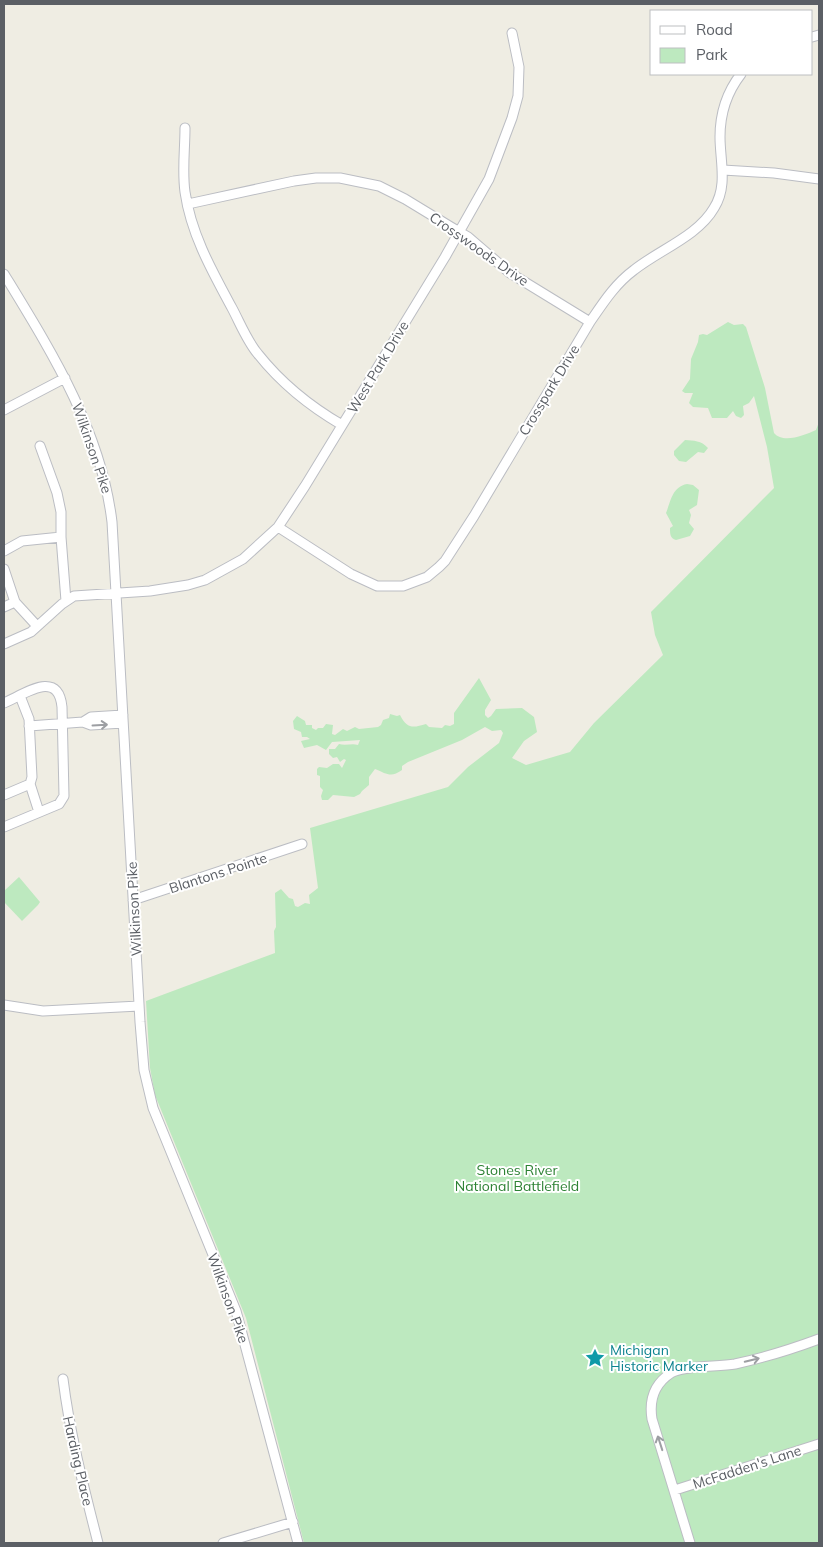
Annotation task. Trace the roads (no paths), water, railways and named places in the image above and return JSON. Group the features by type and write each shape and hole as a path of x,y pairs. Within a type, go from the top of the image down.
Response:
{"street":[{"name":"West Park Drive","path":"66,601 74,596 170,588 205,580 244,559 278,527 295,504 489,179 512,118 518,96 519,67 512,32"},
{"name":"Crosspark Drive","path":"278,527 351,574 377,586 403,586 427,577 440,567 474,516 603,303 626,276 699,226 715,207 721,191 723,170 720,137 722,114 729,93 741,75"},
{"path":"185,128 185,192 196,235 241,326 257,353 292,389 342,425"},
{"path":"723,170 774,173 819,179"},
{"name":"Crosswoods Drive","path":"188,204 316,178 340,178 378,186 405,199 459,232 510,273 590,322"},
{"name":"Wilkinson Pike","path":"4,274 65,378 81,411 108,488 112,522 143,1063 150,1099 236,1312 298,1543"},
{"path":"4,410 65,378"},
{"path":"4,644 31,632 66,601 61,512 57,493 40,446"},
{"path":"4,551 22,541 61,537"},
{"path":"4,569 16,602 37,626"},
{"path":"4,607 16,602"},
{"path":"4,703 44,686 52,687 59,694 61,700 64,796 59,804 4,827"},
{"path":"20,696 27,712 29,726 32,777 30,784 39,812"},
{"path":"29,726 83,722 91,725 123,719"},
{"path":"4,795 30,784"},
{"name":"Blantons Pointe","path":"133,900 302,844"},
{"path":"4,1005 43,1011 139,1006"},
{"path":"690,1543 652,1419 651,1397 656,1388 671,1372 682,1368 734,1364 819,1339"},
{"name":"Harding Place","path":"62,1378 68,1421 76,1458 98,1543"},
{"name":"McFadden's Lane","path":"675,1490 819,1444"},
{"path":"223,1543 293,1522"}],"place":[{"name":"Michigan Historic Marker","path":"595,1358"}],"park label":[{"name":"Stones River National Battlefield","path":"517,1178"}]}
